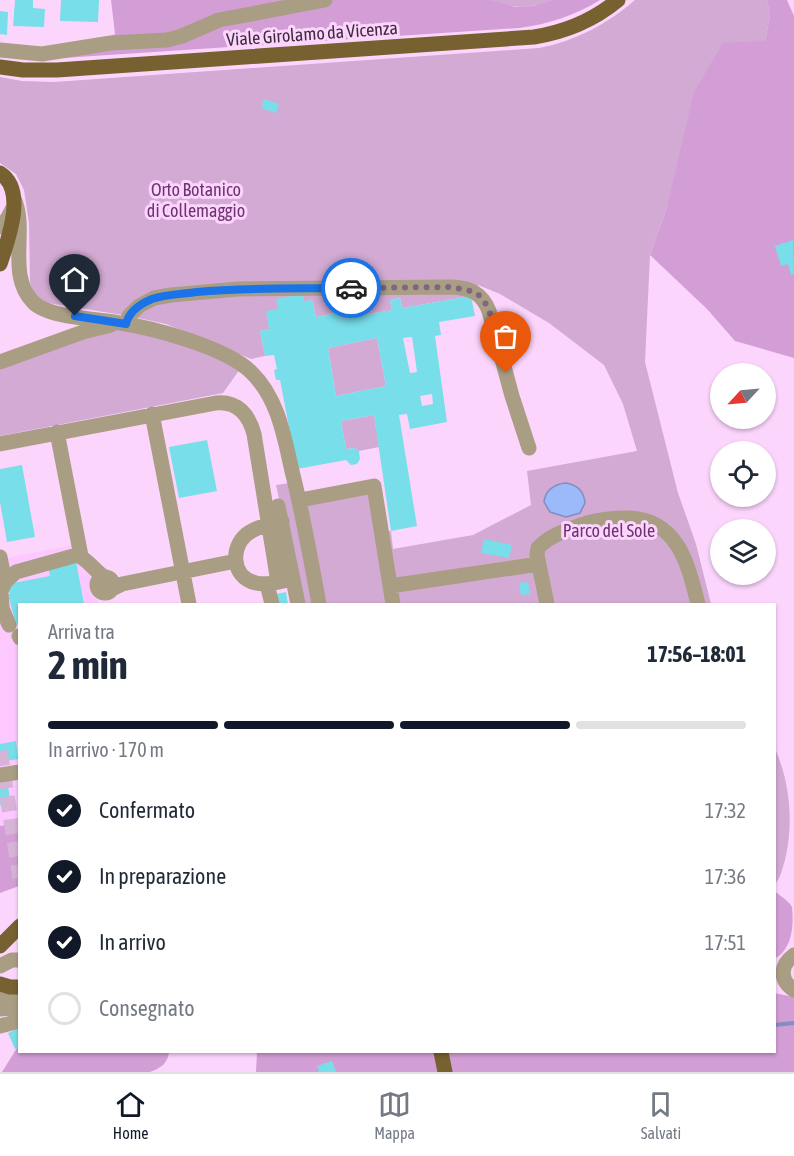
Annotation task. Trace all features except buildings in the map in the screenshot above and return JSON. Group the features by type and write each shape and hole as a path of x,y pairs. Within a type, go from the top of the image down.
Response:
{"main road":[{"name":"Viale Girolamo da Vicenza","path":"0,67 57,70 534,37 578,25 618,0"},
{"path":"0,173 10,183 14,202 11,225 0,264"},
{"path":"0,946 18,927"},
{"path":"441,1053 445,1072"}],"street":[{"path":"0,50 42,54 111,43 167,40 219,20 325,0"},
{"path":"0,226 7,219 14,202"},
{"path":"14,202 20,216 20,272 24,286 34,304 63,314 161,332 200,345 230,358 249,370 264,387 276,409 300,500 319,603"},
{"path":"124,324 134,309 150,300 216,290 452,287 469,289 483,299 489,310 512,396 529,448"},
{"path":"53,343 69,328 68,320 63,314"},
{"path":"0,362 97,328 124,324"},
{"path":"0,444 152,414 222,402 232,404 244,412 251,423 298,603"},
{"path":"152,414 189,603"},
{"path":"57,432 81,556 111,588 236,561"},
{"path":"300,500 374,486 393,603"},
{"path":"276,517 252,530 241,540 236,550 236,561 239,570 246,578 254,582 272,583 293,579"},
{"path":"272,603 276,517"},
{"path":"547,603 538,548 562,532 601,519 620,518 646,520 663,529 676,543 686,562 698,603"},
{"path":"2,589 10,576 23,569 77,555 81,556"},
{"path":"0,557 4,614 13,631"},
{"path":"390,586 539,564"},
{"path":"0,775 18,772"},
{"path":"794,954 786,962 782,972 786,983 794,990"},
{"path":"0,966 12,960 18,960"},
{"path":"7,992 18,1004"},
{"path":"0,1026 18,1022"}],"shaded area":[{"path":"111,0 490,0 515,7 533,6 553,0 600,0 581,11 561,18 519,28 63,58 115,34"},
{"path":"767,0 787,0 794,16 794,358 735,341 707,309 650,255 667,207 694,92 723,43 765,41 770,16"},
{"path":"84,543 98,603 18,603 18,823 0,826 0,559"},
{"path":"18,823 18,886 0,893 0,826"},
{"path":"776,892 792,907 793,922 788,944 776,958"},
{"path":"776,993 794,997 794,1072 256,1072 257,1053 776,1053"},
{"path":"17,1048 18,1053 169,1053 163,1065 150,1072 2,1072"}],"green space":[{"path":"490,0 553,0 538,5 513,7"},
{"name":"Orto Botanico di Collemaggio","path":"635,0 767,0 770,16 765,41 667,207 650,255 645,362 678,493 696,544 711,603 394,603 383,532 391,531 393,549 473,535 531,505 527,471 637,451 623,404 604,365 549,323 500,294 478,285 471,296 402,308 400,298 390,300 392,310 343,319 341,312 316,317 312,300 278,309 269,329 260,331 265,356 251,359 166,324 48,303 39,299 33,292 30,282 29,223 24,190 16,174 0,163 0,77 22,81 54,82 539,48 578,36 613,17"},
{"path":"122,328 182,345 240,369 223,393 0,436 0,368 57,346"},
{"path":"377,338 386,386 336,396 328,348"},
{"path":"374,415 379,447 359,451 354,448 346,449 341,421"},
{"path":"290,483 317,603 302,603 276,485"},
{"path":"372,489 391,603 321,603 303,502"},
{"path":"776,752 787,788 790,817 788,846 780,876 776,882"}],"water":[{"path":"566,483 580,489 585,503 580,513 566,517 550,512 544,502 551,488"}],"waterway":[{"path":"776,1025 794,1023"}],"tunnel":[{"path":"0,751 18,865"}],"way so far":[{"path":"351,288 452,287 475,292 487,304 506,373"}],"route":[{"path":"75,316 126,324 129,315 136,308 162,296 232,289 351,288"}],"park label":[{"name":"Parco del Sole","path":"609,531"}]}
